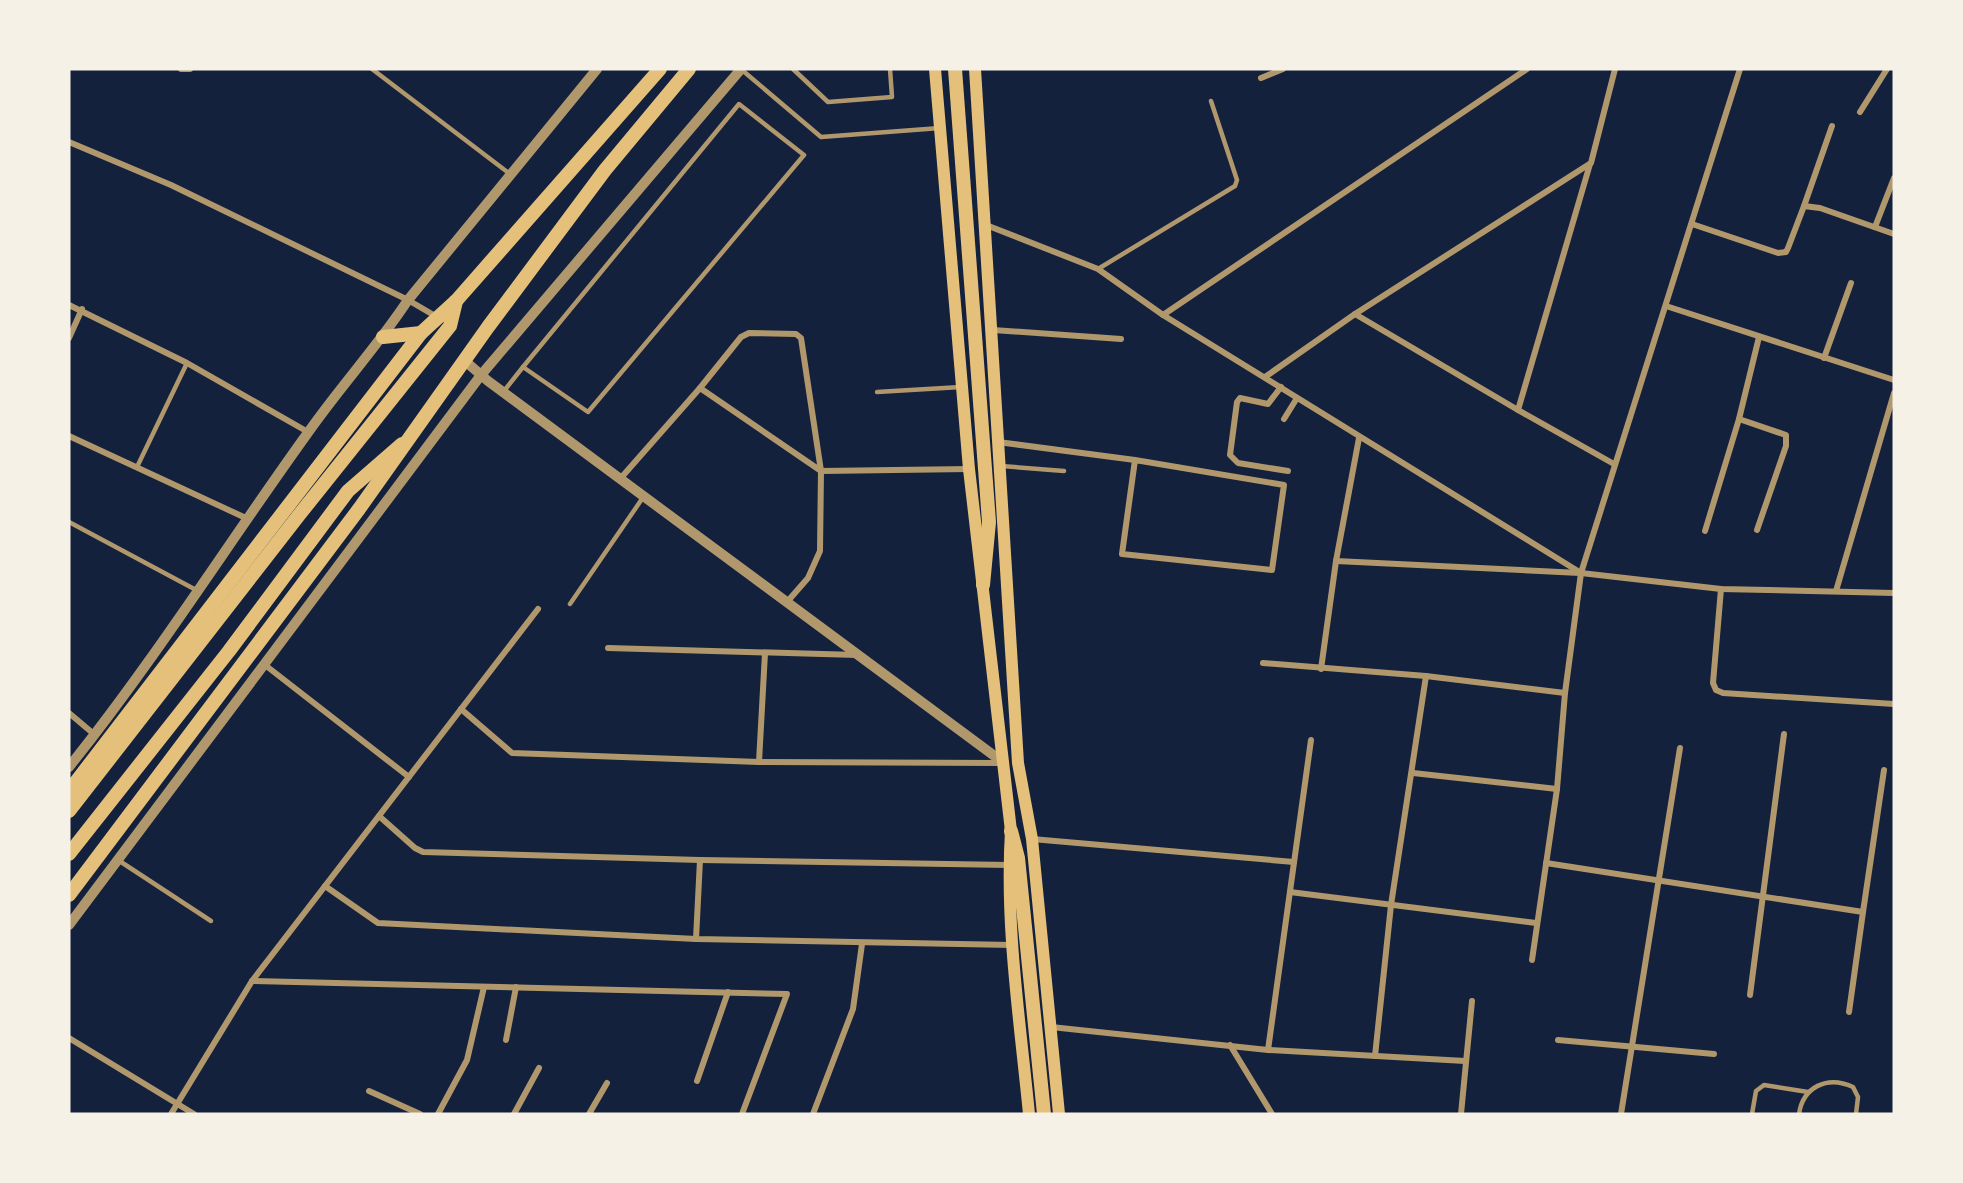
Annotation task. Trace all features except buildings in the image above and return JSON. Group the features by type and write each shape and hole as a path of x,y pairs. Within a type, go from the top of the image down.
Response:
{"main road":[{"path":"69,791 421,333 456,301 660,69"},
{"path":"69,896 359,509 604,170 689,69"},
{"path":"935,69 969,468 1011,831 1018,858 1044,1114"},
{"path":"955,69 989,522 983,585"},
{"path":"975,69 993,330 998,465 1018,763 1032,839 1059,1114"},
{"path":"69,811 299,515 450,326 456,301"},
{"path":"383,337 421,333"},
{"path":"69,854 229,651 348,491 408,439"},
{"path":"1011,831 1009,865 1013,945 1029,1114"}],"street":[{"path":"181,69 190,69"},
{"path":"69,767 95,735 198,591 308,432 383,337 408,300 597,69"},
{"path":"69,925 481,375 741,69"},
{"path":"1261,78 1283,69"},
{"path":"1163,315 1527,69"},
{"path":"1518,410 1591,163 1615,69"},
{"path":"1532,960 1557,789 1565,693 1581,573 1740,69"},
{"path":"1860,112 1887,69"},
{"path":"1692,224 1778,253 1788,248 1832,126"},
{"path":"69,142 171,185 408,300 437,317"},
{"path":"1265,377 1355,314 1591,163"},
{"path":"1875,227 1894,178"},
{"path":"1804,206 1820,208 1894,234"},
{"path":"986,225 1098,269 1163,315 1581,573"},
{"path":"1824,358 1851,283"},
{"path":"69,305 82,309 187,363 308,432"},
{"path":"1666,306 1894,380"},
{"path":"69,338 82,309"},
{"path":"1355,314 1614,464"},
{"path":"993,330 1120,339"},
{"path":"620,479 700,388 741,337 748,333 796,334 801,338 821,471 820,551 808,579 787,602"},
{"path":"1705,531 1739,419 1759,337"},
{"path":"465,361 503,392 1004,763"},
{"path":"1281,387 1268,405 1240,398 1237,402 1230,455 1238,463 1288,471"},
{"path":"700,388 821,471 969,468"},
{"path":"1836,591 1894,393"},
{"path":"1284,419 1297,398"},
{"path":"1739,419 1786,435 1786,446 1757,530"},
{"path":"69,436 248,519"},
{"path":"1321,669 1336,561 1359,438"},
{"path":"998,442 1135,460 1284,485 1272,570 1122,554 1135,460"},
{"path":"1336,561 1581,573 1721,589 1894,593"},
{"path":"1721,589 1713,683 1716,690 1723,693 1894,704"},
{"path":"171,1114 252,981 538,609"},
{"path":"608,648 860,656"},
{"path":"759,762 765,652"},
{"path":"1263,663 1426,676 1565,693"},
{"path":"265,664 409,777"},
{"path":"1375,1056 1391,905 1413,773 1426,676"},
{"path":"461,709 512,753 759,762 1004,763"},
{"path":"69,713 95,735"},
{"path":"1750,995 1784,734"},
{"path":"1268,1050 1311,740"},
{"path":"1621,1114 1680,748"},
{"path":"1849,1012 1884,770"},
{"path":"1413,773 1557,789"},
{"path":"379,816 415,848 423,852 700,860 1009,865"},
{"path":"1032,839 1294,862"},
{"path":"696,939 700,860"},
{"path":"1546,863 1863,912"},
{"path":"325,886 378,923 696,939 862,944 1013,945"},
{"path":"1290,892 1536,922"},
{"path":"813,1114 853,1009 862,944"},
{"path":"252,981 787,994 742,1114"},
{"path":"438,1114 467,1060 484,987"},
{"path":"506,1040 516,987"},
{"path":"697,1081 728,992"},
{"path":"1461,1114 1472,1001"},
{"path":"1051,1027 1268,1050 1465,1061"},
{"path":"69,1038 194,1114"},
{"path":"1558,1040 1714,1054"},
{"path":"1230,1045 1272,1114"},
{"path":"513,1114 539,1068"},
{"path":"589,1114 607,1083"},
{"path":"369,1091 420,1114"}],"lane":[{"path":"372,69 510,174"},
{"path":"741,69 821,136 940,128"},
{"path":"793,69 828,102 892,97 890,69"},
{"path":"800,76 801,69"},
{"path":"1098,269 1235,186 1237,180 1211,101"},
{"path":"503,392 523,367 739,104 804,155 588,412 523,367"},
{"path":"137,467 187,363"},
{"path":"877,393 962,387"},
{"path":"998,465 1064,471"},
{"path":"570,604 644,496"},
{"path":"69,522 198,591"},
{"path":"118,860 211,921"},
{"path":"1799,1114 1804,1096 1818,1084 1847,1084 1853,1087 1858,1097 1856,1114"},
{"path":"1752,1114 1756,1091 1764,1085 1808,1092"}]}
